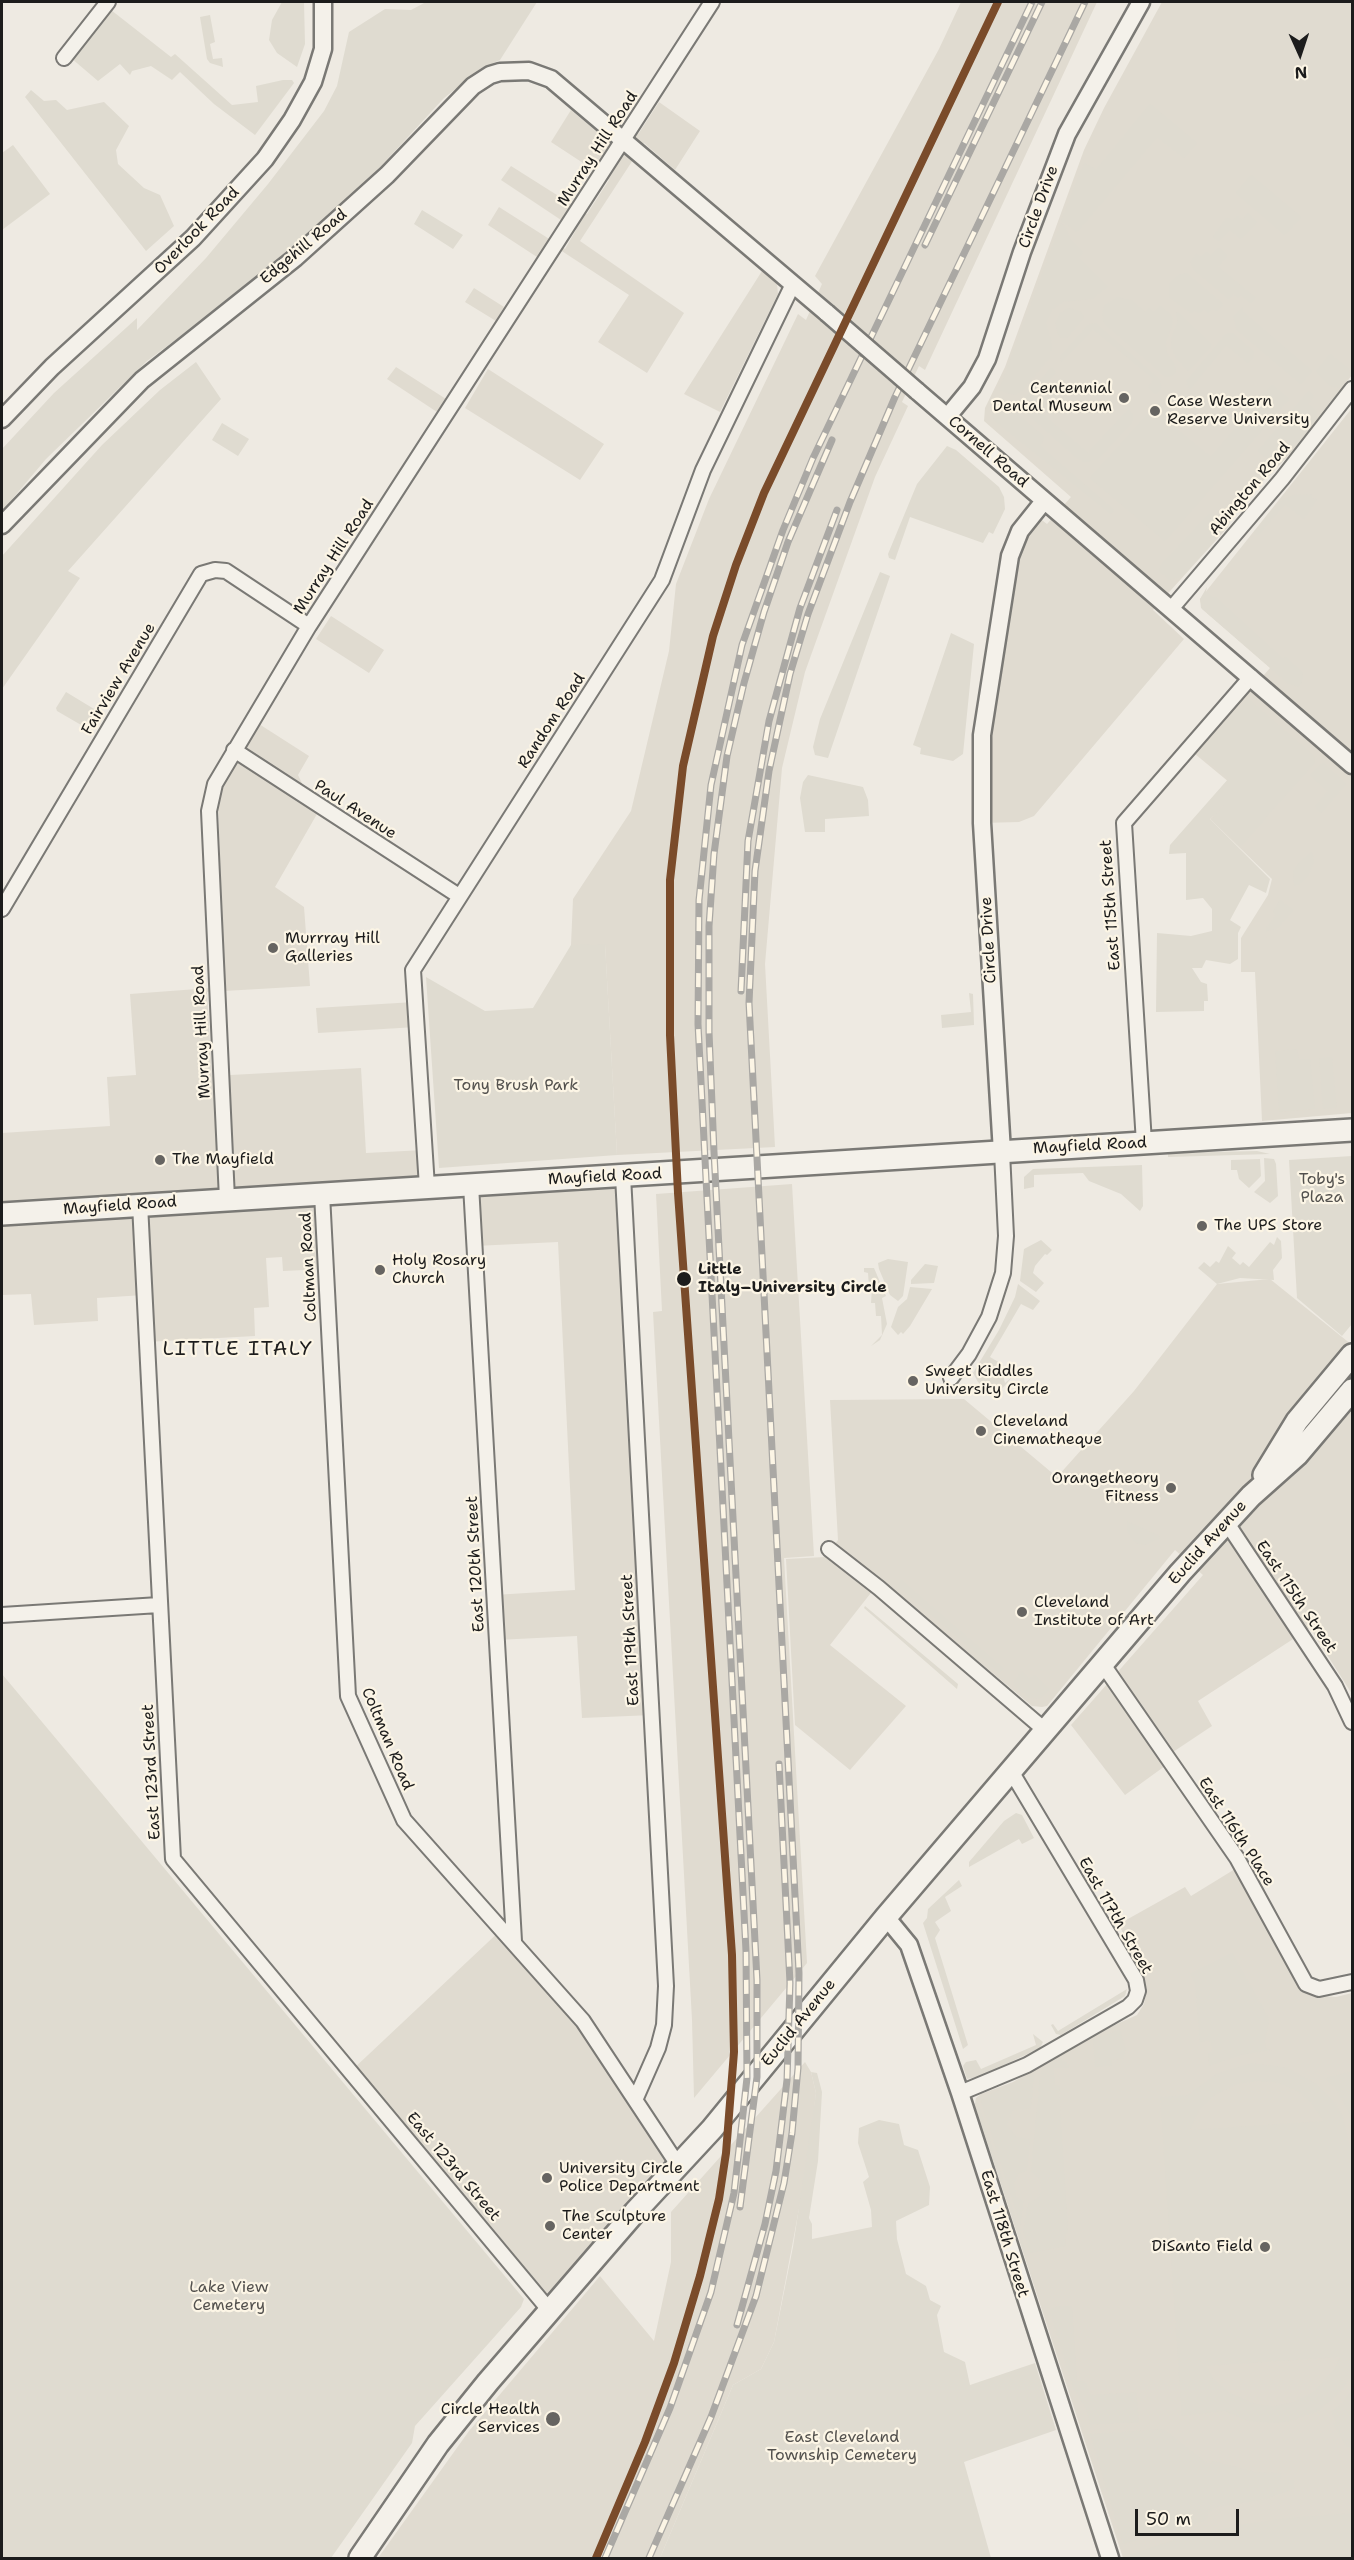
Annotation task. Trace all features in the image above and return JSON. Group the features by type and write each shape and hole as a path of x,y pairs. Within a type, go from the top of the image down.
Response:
{"main road":[{"name":"Mayfield Road","path":"2,1214 1353,1130"},
{"name":"Euclid Avenue","path":"1251,1496 1297,1421 1353,1355"},
{"name":"Euclid Avenue","path":"360,2559 438,2444 550,2311 712,2129 886,1917 1102,1663 1251,1496 1297,1455 1353,1390"}],"street":[{"path":"64,58 108,2"},
{"name":"Overlook Road","path":"2,419 52,367 193,238 265,159 292,120 313,82 323,49 323,2"},
{"name":"Murray Hill Road","path":"227,1199 209,811 214,784 309,626 712,2"},
{"name":"Circle Drive","path":"948,417 972,387 987,359 1022,252 1067,134 1141,2"},
{"name":"Edgehill Road","path":"2,525 142,380 295,258 387,175 473,86 490,75 509,70 529,71 551,79 624,139"},
{"name":"Cornell Road","path":"624,139 1353,765"},
{"name":"Random Road","path":"427,1187 412,973 662,580 703,470 793,284"},
{"name":"Abington Road","path":"1171,609 1282,479 1353,389"},
{"name":"Circle Drive","path":"951,1378 969,1354 989,1317 1003,1273 1006,1236 982,823 982,735 1010,556 1020,531 1044,501"},
{"name":"Fairview Avenue","path":"2,909 201,574 215,570 226,571 309,626"},
{"name":"East 115th Street","path":"1144,1143 1124,823 1251,677"},
{"name":"Paul Avenue","path":"234,750 459,897"},
{"name":"East 119th Street","path":"623,1176 666,1986 664,2025 658,2048 636,2098"},
{"name":"East 120th Street","path":"471,1185 514,1941"},
{"name":"Coltman Road","path":"322,1194 348,1695 404,1820 583,2021 636,2098 678,2165"},
{"name":"East 123rd Street","path":"140,1204 173,1859 550,2311"},
{"name":"East 115th Street","path":"1227,1523 1335,1686 1353,1722"},
{"path":"829,1549 879,1588 1046,1731"},
{"path":"2,1615 159,1605"},
{"name":"East 116th Place","path":"1102,1663 1237,1858 1306,1984 1319,1989 1353,1982"},
{"name":"East 117th Street","path":"960,2093 1027,2065 1128,2007 1135,2000 1138,1991 1136,1980 1011,1771"},
{"name":"East 118th Street","path":"886,1917 909,1945 960,2093 1110,2559"}],"shaded area":[{"path":"961,2 1097,2 925,370 919,366 902,402 908,406 875,477 805,672 782,768 765,964 775,1147 617,1155 605,945 571,945 573,899 631,811 669,651 676,584 709,499 798,314 806,320 822,284 815,276 939,49"},
{"name":"Case Western Reserve University","path":"1162,2 1352,2 1352,375 1296,448 1269,476 1246,494 1234,509 1228,527 1153,610 1184,639 1034,816 1019,822 982,823 982,789 1006,575 1034,514 1047,524 1071,497 984,421 985,408 1005,367 1084,150 1104,108"},
{"path":"659,102 700,131 675,170 644,143 580,241 684,313 647,373 598,342 629,295 548,242 537,257 488,225 499,207 565,249 576,230 501,180 511,166 587,214 609,180 551,142 571,110 609,142 639,133"},
{"path":"762,271 777,284 778,294 720,412 684,394"},
{"path":"474,288 504,307 496,321 465,302"},
{"path":"396,367 446,399 437,412 387,379"},
{"path":"488,369 604,444 580,480 465,408"},
{"path":"1352,408 1352,1113 1262,1121 1255,972 1241,972 1241,938 1268,895 1272,879 1210,819 1235,787 1195,754 1270,668 1201,608 1200,599"},
{"path":"331,616 384,650 369,673 316,639"},
{"path":"259,724 309,756 298,775 317,814 275,887 304,907 310,986 207,992 212,1076 361,1068 366,1153 424,1150 427,1187 322,1194 326,1269 283,1271 282,1257 266,1258 269,1307 254,1308 255,1336 146,1342 144,1295 97,1298 98,1321 34,1325 31,1294 2,1295 2,1133 110,1126 107,1077 136,1075 130,994 224,987 218,798 232,767"},
{"path":"414,1002 416,1027 318,1033 316,1008"},
{"path":"623,1176 652,1715 582,1718 577,1636 497,1640 494,1595 575,1590 558,1242 475,1246 471,1185"},
{"path":"792,1184 814,1556 784,1558 807,1963 694,2098 692,2020 653,1312 662,1311 656,1194"},
{"path":"1270,1279 1352,1345 1352,1694 1310,1628 1198,1701 1212,1726 1161,1760 1165,1766 1125,1795 1071,1725 1203,1575 1175,1550 1047,1706 1042,1707 1032,1706 881,1580 830,1645 906,1706 850,1770 795,1725 786,1559 825,1557 838,1540 830,1400 964,1399 1057,1477 1134,1391 1217,1284"},
{"path":"1235,1869 1303,1989 1312,1995 1336,1997 1352,1993 1352,2558 1123,2558 975,2105 976,2098 981,2094 1013,2082 1099,2032 1137,2015 1144,2004 1147,1989 1119,1924 1185,1887 1191,1896"},
{"path":"503,1928 583,2021 678,2165 550,2311 351,2071"},
{"path":"805,2062 811,2072 816,2093 808,2161 774,2342 761,2369 733,2385 660,2558 378,2558 469,2431 600,2276 654,2341 671,2262 671,2212"}],"green space":[{"path":"282,2 304,2 305,44 297,67 277,53 269,40 272,20"},
{"path":"426,2 537,2 500,60 482,68 444,98 357,192 290,255 147,361 46,459 2,511 2,449 54,393 137,318 137,330 206,258 268,184 324,111 337,86 349,32 385,9 411,10"},
{"path":"111,10 171,57 175,54 232,105 258,102 256,86 283,80 292,80 294,83 255,135 214,104 180,72 172,80 151,66 132,71 130,75 120,64 98,81 71,58"},
{"path":"210,15 215,42 210,44 213,59 222,58 223,67 210,63 207,59 200,17"},
{"path":"31,90 44,101 56,100 67,110 104,102 129,126 116,150 118,164 144,188 160,195 174,226 146,251 25,97"},
{"path":"1150,104 1197,143 1184,158 1157,137 1077,232 1061,221 1084,163 1097,169"},
{"path":"13,145 50,194 2,230 2,153"},
{"path":"1251,175 1301,217 1285,235 1236,193"},
{"path":"422,210 463,235 453,249 414,224"},
{"path":"1248,213 1257,222 1241,239 1230,230 1219,241 1213,237 1227,217 1232,221 1237,216 1242,220"},
{"path":"1061,223 1065,226 1070,239 1083,252 1079,257 1108,286 1092,299 1063,302 1053,309 1046,323 1052,344 1050,357 1023,390 1015,395 1005,393 999,390"},
{"path":"1219,247 1227,256 1218,267 1256,298 1251,303 1241,295 1237,298 1233,294 1229,299 1193,269 1190,263 1197,253 1201,257 1206,252 1211,256"},
{"path":"1186,273 1223,304 1217,311 1213,309 1209,313 1204,309 1199,313 1195,311 1191,313 1169,297 1169,285 1178,275"},
{"path":"1118,297 1131,300 1145,312 1150,308 1154,312 1160,306 1171,315 1173,322 1166,342 1167,353 1176,371 1171,377 1166,377 1104,323 1102,314 1104,306"},
{"path":"1243,307 1243,312 1312,371 1301,384 1236,329 1233,317"},
{"path":"1069,308 1080,311 1084,317 1067,338 1061,338 1055,322 1059,314"},
{"path":"1176,311 1212,345 1188,371 1175,356 1171,346 1172,336 1178,322"},
{"path":"1095,323 1160,380 1162,388 1156,394 1148,387 1154,379 1093,329 1061,362 1060,357 1089,324"},
{"path":"1227,333 1232,333 1254,352 1254,356 1248,363 1226,345 1189,390 1186,382"},
{"path":"1330,354 1349,369 1350,374 1339,388 1330,386 1316,372"},
{"path":"196,362 221,399 68,571 80,578 2,689 2,556 102,445 160,390"},
{"path":"1051,368 1056,372 1029,403 1088,453 1128,410 1133,414 1133,421 1097,460 1084,462 1077,458 1022,409 1024,400"},
{"path":"1272,385 1289,399 1165,541 1090,478 1158,403 1170,412 1164,419 1211,457"},
{"path":"1309,391 1314,396 1308,404 1317,412 1317,418 1278,464 1273,464 1258,451"},
{"path":"999,404 1007,405 1044,437 1041,447 1114,510 1111,514 994,420 992,409"},
{"path":"222,423 249,439 238,456 212,440"},
{"path":"947,446 956,450 999,487 1004,497 1005,509 993,534 989,532 983,543 910,517 895,560 889,558 888,554 917,484"},
{"path":"1312,494 1312,498 1317,499 1304,519 1285,504 1258,535 1254,532 1282,500 1293,495"},
{"path":"1210,513 1225,527 1181,577 1170,580 1159,571 1161,565"},
{"path":"880,572 890,576 828,758 815,755 813,747 820,719"},
{"path":"1207,587 1206,592 1213,598 1215,597 1282,658 1285,657 1303,673 1301,684 1298,687 1289,684 1202,609 1200,599"},
{"path":"951,633 974,644 963,754 953,761 920,754 921,748 913,745"},
{"path":"66,692 99,712 88,729 57,711 56,708"},
{"path":"1248,699 1314,756 1315,762 1241,846 1212,819 1224,805 1210,819 1270,879 1266,893 1249,885 1230,920 1241,927 1238,933 1238,959 1230,964 1206,960 1202,968 1192,968 1201,982 1207,984 1208,1001 1204,1001 1204,1011 1156,1012 1157,933 1191,936 1212,931 1212,909 1203,898 1186,900 1186,853 1169,854 1170,845 1229,778 1199,754"},
{"path":"1323,763 1346,784 1321,813 1315,807 1328,791 1310,775"},
{"path":"808,775 863,787 868,800 869,816 825,819 825,832 805,832 800,798 803,782"},
{"path":"1312,852 1314,861 1309,874 1294,887 1293,872 1299,863"},
{"path":"1280,900 1293,910 1277,929 1267,931 1266,939 1266,926 1268,927 1276,914 1273,912"},
{"name":"Tony Brush Park","path":"605,944 617,1155 439,1168 426,977 485,1011 533,1008 571,945"},
{"path":"969,993 973,994 974,1025 942,1028 941,1015 971,1012"},
{"path":"1297,1049 1299,1059 1310,1059 1315,1109 1279,1112 1275,1051"},
{"path":"1332,1057 1337,1108 1323,1109 1319,1058"},
{"path":"1257,1151 1270,1154 1168,1157 1168,1153"},
{"name":"Toby's Plaza","path":"1352,1156 1352,1324 1342,1336 1297,1298 1289,1160"},
{"path":"1264,1158 1274,1159 1276,1164 1278,1196 1270,1203 1254,1192 1265,1181"},
{"path":"1260,1159 1261,1176 1249,1188 1239,1179 1237,1170 1231,1170 1231,1160"},
{"path":"1142,1165 1143,1206 1140,1211 1121,1194 1089,1181 1083,1173 1034,1175 1034,1187 1024,1189 1024,1177 1033,1169"},
{"path":"1277,1237 1281,1241 1282,1258 1273,1270 1274,1280 1240,1278 1217,1284 1198,1268 1204,1262 1210,1267 1216,1261 1219,1263 1228,1246 1236,1253 1232,1258 1240,1265 1243,1262 1249,1267 1270,1242 1274,1245"},
{"path":"1041,1240 1052,1250 1047,1255 1045,1254 1035,1266 1033,1273 1044,1283 1036,1292 1020,1281 1024,1249"},
{"path":"888,1259 908,1262 903,1296 898,1301 890,1295 879,1269 878,1263"},
{"path":"925,1264 938,1266 934,1283 911,1284 911,1280"},
{"path":"864,1268 874,1268 886,1296 882,1298 887,1324 880,1340 871,1346 882,1335 881,1316 876,1316 875,1303 871,1303 872,1287 869,1287 868,1273 864,1272"},
{"path":"1018,1284 1040,1301 1033,1310 1021,1304 990,1357 1000,1363 1005,1383 1013,1376 995,1397 978,1382 973,1373 999,1330 1015,1297"},
{"path":"910,1287 932,1289 910,1326 903,1334 901,1332 898,1335 891,1327 898,1307 907,1299"},
{"path":"1127,1521 1160,1536 1159,1539 1147,1545 1136,1543 1127,1531"},
{"path":"901,1580 1004,1669 1000,1673 898,1586"},
{"path":"865,1606 958,1684 957,1689 864,1608"},
{"path":"1021,1671 1029,1678 1035,1675 1049,1689 1040,1699 1030,1698 1013,1684"},
{"name":"Lake View Cemetery","path":"2,1674 524,2299 521,2307 415,2426 412,2443 331,2558 2,2558"},
{"path":"1016,1813 1022,1815 1034,1838 1022,1844 1019,1839 969,1867 969,1862 1004,1821"},
{"path":"959,1880 962,1886 945,1897 951,1911 935,1922 940,1930 935,1938 968,2045 963,2049 923,1923 927,1918 928,1909"},
{"path":"1232,1953 1269,2019 1265,2042 1266,2048 1272,2050 1241,2055 1209,2066 1208,2054 1212,2052 1211,2041 1200,2042 1195,1984 1190,1974"},
{"path":"1127,1989 1125,1996 1061,2035 1056,2034 1051,2025 1053,2024 1058,2031"},
{"path":"1120,2029 1126,2051 1123,2059 1111,2060 1112,2066 1095,2067 1093,2040"},
{"path":"1033,2034 1043,2042 1040,2048 981,2076 967,2079 963,2066 966,2062 976,2060 981,2069 1036,2045"},
{"path":"1060,2059 1067,2063 1069,2068 1054,2068 1055,2085 1059,2085 1068,2234 1065,2234 1066,2246 1030,2253 1023,2232 1028,2204 1039,2197 1041,2189 1040,2179 1031,2171 1040,2076 1043,2069"},
{"name":"DiSanto Field","path":"1252,2063 1288,2068 1317,2084 1334,2101 1343,2117 1352,2153 1352,2374 1341,2391 1318,2411 1291,2421 1276,2423 1248,2421 1225,2411 1181,2416 1160,2097 1188,2095 1218,2073","holes":["1258,2081 1279,2083 1297,2091 1311,2102 1324,2121 1190,2130 1199,2110 1212,2097 1237,2084","1340,2357 1335,2369 1315,2391 1293,2402 1273,2406 1256,2404 1228,2392 1213,2379 1206,2366"]},
{"path":"1352,2071 1352,2117 1335,2087 1325,2078"},
{"name":"East Cleveland Township Cemetery","path":"811,2072 817,2073 822,2092 818,2161 809,2218 812,2224 812,2239 872,2227 871,2210 863,2182 869,2177 858,2143 859,2128 879,2120 899,2124 904,2145 918,2150 930,2187 929,2205 896,2221 897,2239 906,2274 926,2286 930,2300 941,2306 937,2315 944,2352 965,2362 970,2385 1035,2363 1056,2430 964,2462 991,2558 660,2558 733,2385 761,2369 774,2342 793,2247 816,2093"},
{"path":"1034,2074 1031,2108 1012,2111 1007,2125 1016,2137 1030,2139 1027,2171 1018,2174 1014,2183 1016,2197 1024,2202 1021,2226 981,2102 986,2096"},
{"path":"976,2098 1026,2251 1025,2254 975,2105"},
{"path":"1072,2306 1077,2381 1085,2381 1090,2395 1136,2392 1139,2422 1090,2425 1086,2409 1073,2387 1049,2309"},
{"path":"1352,2390 1352,2449 1346,2446 1333,2423 1336,2422 1331,2412 1343,2403"},
{"path":"1163,2429 1204,2461 1211,2464 1213,2461 1256,2472 1282,2473 1280,2480 1294,2480 1295,2488 1267,2499 1217,2507 1208,2512 1208,2517 1202,2522 1123,2544 1090,2434"},
{"path":"1352,2513 1352,2558 1125,2558 1174,2540 1240,2525"}],"railway":[{"path":"605,2558 670,2408 711,2292 734,2193 747,2078 746,1951 698,1024 699,900 711,785 742,645 783,530 813,458 1032,2"},
{"path":"925,245 1042,2"},
{"path":"649,2558 711,2417 756,2296 784,2183 792,2133 798,2068 799,1973 749,1003 755,871 769,771 790,674 808,614 850,502 895,397 1085,2"},
{"path":"740,2207 757,2077 757,1980 714,1152 709,1032 709,926 714,854 727,756 744,683 764,612 788,542 832,440"},
{"path":"741,991 748,841 769,721 800,608 837,510"},
{"path":"737,2325 765,2224 776,2171 787,2080 790,1983 779,1764"}],"transit line":[{"path":"596,2558 645,2442 674,2363 700,2276 719,2199 726,2153 734,2052 732,1955 678,1193 670,1035 670,880 683,766 713,636 736,565 764,493 998,2"}],"place":[{"name":"Centennial Dental Museum","path":"1124,398"},
{"name":"Case Western Reserve University","path":"1155,411"},
{"name":"Murrray Hill Galleries","path":"273,948"},
{"name":"The Mayfield","path":"160,1160"},
{"name":"The UPS Store","path":"1202,1226"},
{"name":"Holy Rosary Church","path":"380,1270"},
{"name":"Little Italy–University Circle","path":"684,1279"},
{"name":"Sweet Kiddles University Circle","path":"913,1381"},
{"name":"Cleveland Cinematheque","path":"981,1431"},
{"name":"Orangetheory Fitness","path":"1171,1488"},
{"name":"Cleveland Institute of Art","path":"1022,1612"},
{"name":"University Circle Police Department","path":"547,2178"},
{"name":"The Sculpture Center","path":"550,2226"},
{"name":"DiSanto Field","path":"1265,2247"},
{"name":"Circle Health Services","path":"553,2419"}],"district":[{"name":"LITTLE ITALY","path":"238,1350"}]}
